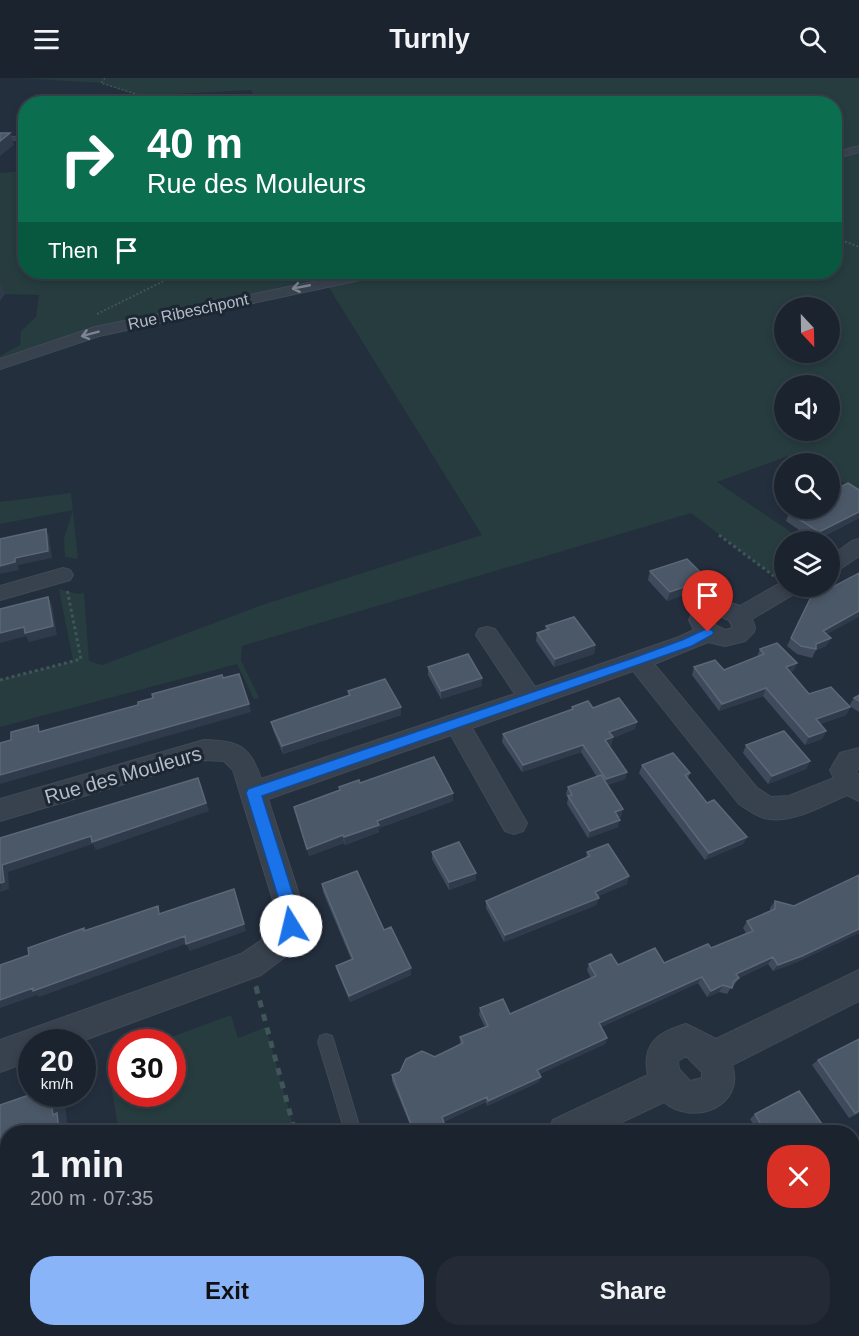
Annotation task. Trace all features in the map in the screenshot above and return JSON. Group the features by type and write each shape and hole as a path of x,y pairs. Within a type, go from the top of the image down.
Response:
{"street":[{"path":"842,154 859,149"},
{"name":"Rue Ribeschpont","path":"0,363 95,332 346,279"},
{"path":"840,559 859,546"},
{"path":"0,593 63,575"},
{"path":"73,1029 250,966 271,953 284,939 291,926 290,910 254,793 638,661 687,643 708,632 723,638 738,636 744,627 739,616 774,591"},
{"path":"487,635 530,698"},
{"path":"638,661 748,796 767,808 790,807 854,786 843,770 849,760 859,758"},
{"path":"458,723 514,822"},
{"name":"Rue des Mouleurs","path":"0,810 204,750 230,751 238,757 244,765 254,793"},
{"path":"580,1125 667,1083 677,1093 689,1098 702,1098 712,1092 718,1082 718,1069 713,1057 859,985"},
{"path":"0,1056 18,1049"}],"lane":[{"path":"0,137 18,138"},
{"path":"326,1042 351,1125"}],"path":[{"path":"105,78 101,83 137,96"},
{"path":"842,240 859,247"},
{"path":"94,316 168,279"},
{"path":"719,535 774,574"},
{"path":"0,680 81,659 73,610 63,575"},
{"path":"250,966 293,1125"}],"green space":[{"path":"22,78 859,78 859,148 842,153 842,96 254,96 251,90 137,96 101,83"},
{"path":"859,151 859,490 840,481 840,453 774,453 774,461 717,482 789,531 774,531 774,576 691,513 242,646 241,660 259,698 254,699 237,664 0,727 0,680 73,661 59,589 78,594 84,593 89,661 102,665 259,606 482,535 328,286 226,307 196,318 190,315 0,360 0,356 20,345 21,331 36,317 39,295 0,294 0,173 18,172 18,279 842,279 842,156"},
{"path":"71,493 73,510 0,524 0,502"},
{"path":"73,510 78,559 65,557 64,538"},
{"path":"231,1015 238,1038 266,1027 293,1125 118,1125 115,1107 186,1107 186,1032"}],"building":[{"path":"0,133 10,133 0,141"},
{"path":"848,483 859,490 859,512 821,531 798,519 840,519 840,487"},
{"path":"46,529 48,551 15,558 15,562 0,566 0,539"},
{"path":"687,559 707,579 670,592 650,571"},
{"path":"859,573 859,611 823,631 831,638 816,644 816,649 801,646 791,638 810,599 840,597 840,583"},
{"path":"48,597 53,626 25,633 24,627 0,633 0,609"},
{"path":"574,617 595,645 555,659 537,633 549,629 546,626"},
{"path":"777,643 797,663 786,667 809,694 831,687 850,707 816,719 826,731 809,737 766,688 722,704 694,667 715,660 724,670 764,654 760,649"},
{"path":"468,654 482,678 441,691 428,667"},
{"path":"239,674 249,704 0,775 0,743 11,740 11,732 38,725 39,732 138,705 138,702 153,698 152,694 222,675 223,678"},
{"path":"385,679 401,707 282,746 271,722 350,695 348,691"},
{"path":"619,698 637,722 609,732 613,737 605,740 627,772 606,779 583,745 523,765 503,734 573,709 572,707 588,701 593,708"},
{"path":"784,731 810,761 772,776 746,745"},
{"path":"673,753 690,773 685,775 707,803 714,800 747,837 709,853 642,765"},
{"path":"434,757 453,793 377,821 379,825 344,837 343,835 307,849 294,807 340,790 339,787 359,780 360,783"},
{"path":"601,775 623,809 615,812 620,820 590,831 568,796 572,795 568,787"},
{"path":"198,778 206,803 92,842 91,836 2,865 4,882 0,883 0,838"},
{"path":"459,842 476,873 449,882 432,852"},
{"path":"608,844 629,876 595,892 599,898 505,935 486,901 590,856 587,852"},
{"path":"357,871 384,930 391,927 411,968 349,996 336,966 353,959 322,884"},
{"path":"859,875 859,929 778,965 773,957 736,974 739,978 734,981 732,988 723,985 711,991 702,977 599,1023 607,1038 537,1070 541,1077 488,1101 487,1097 442,1117 444,1123 439,1125 411,1125 392,1075 400,1072 406,1059 422,1051 435,1057 463,1043 460,1037 488,1026 480,1008 503,999 510,1014 596,976 589,964 611,954 618,965 655,948 664,963 708,944 711,948 753,931 747,921 775,909 775,901 794,906"},
{"path":"234,889 244,924 186,944 185,936 33,991 33,988 0,1000 0,965 29,955 28,948 84,928 84,931 158,906 159,914"},
{"path":"859,1039 859,1111 855,1113 818,1060"},
{"path":"799,1091 823,1125 761,1125 755,1114"},
{"path":"18,1099 18,1107 52,1107 53,1115 57,1113 58,1125 0,1125 0,1105"}],"route":[{"path":"291,926 290,910 254,793 638,661 687,643 708,632"}]}
